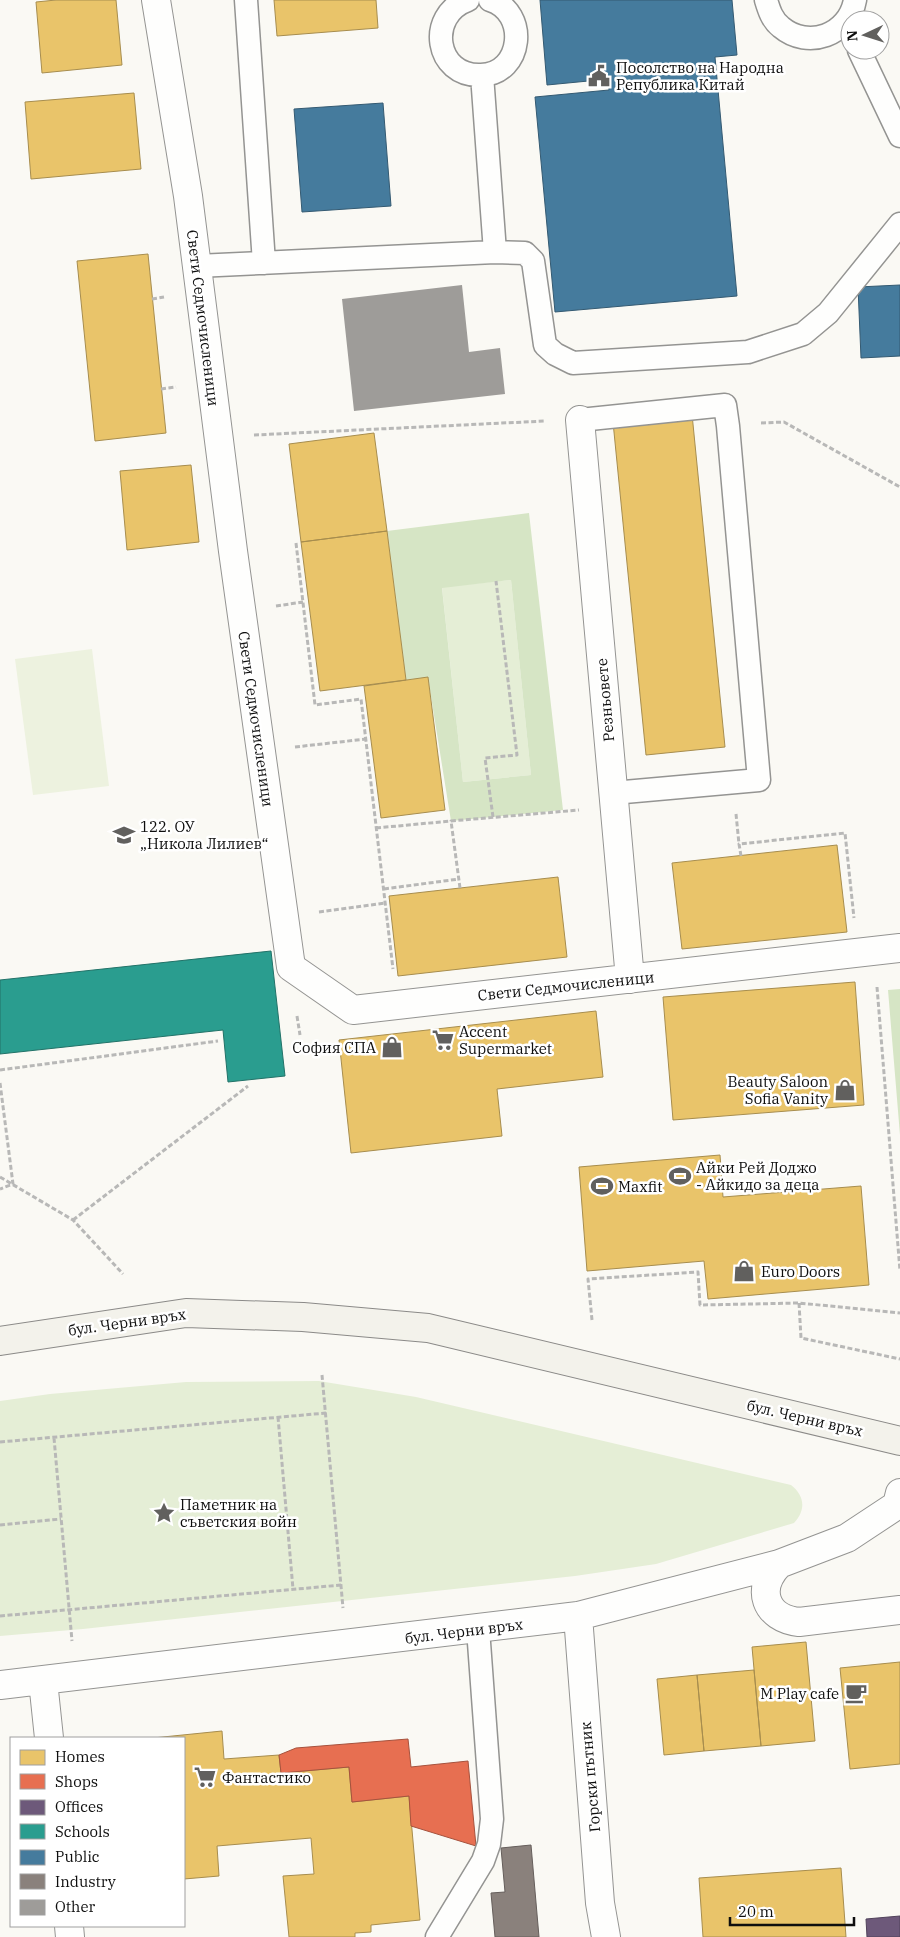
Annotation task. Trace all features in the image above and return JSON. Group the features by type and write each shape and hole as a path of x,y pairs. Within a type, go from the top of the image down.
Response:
{"main road":[{"name":"бул. Черни връх","path":"0,1341 186,1313 303,1317 428,1328 900,1440"}],"street":[{"name":"Свети Седмочисленици","path":"156,0 186,186 291,967 353,1010 877,951"},
{"name":"Резньовете","path":"580,420 630,979"},
{"name":"бул. Черни връх","path":"0,1685 478,1630 578,1616 779,1564 847,1538 897,1504 900,1493"},
{"path":"779,1564 767,1580 767,1601 779,1617 788,1621 799,1622 900,1610"},
{"name":"Горски пътник","path":"578,1616 600,1903 606,1937"},
{"path":"43,1681 49,1737"}],"lane":[{"path":"246,0 264,263"},
{"path":"468,0 459,3 450,11 443,22 440,35 441,41 448,60 456,69 468,74 482,76 494,73 504,66 512,56 516,44 517,32 513,20 506,10 490,0"},
{"path":"766,0 771,14 780,26 792,34 807,39 821,38 840,30"},
{"path":"864,60 900,136"},
{"path":"482,76 495,252"},
{"path":"197,266 495,252 525,253 533,261 545,345 554,354 573,362 748,352 803,334 828,313 900,224"},
{"path":"580,420 725,405 728,426 759,780 614,801"},
{"path":"437,1937 483,1861 489,1844 492,1819 478,1630"}],"path":[{"path":"219,436 580,420"},
{"path":"784,422 900,487"},
{"path":"296,543 315,705 361,699 397,1005"},
{"path":"493,817 486,758 517,754 496,581"},
{"path":"261,751 366,739"},
{"path":"376,828 563,810 614,801"},
{"path":"451,821 460,888"},
{"path":"741,856 739,844 845,833 877,951 900,1272"},
{"path":"384,889 459,880"},
{"path":"323,911 385,903"},
{"path":"0,1070 218,1041"},
{"path":"0,1082 13,1184"},
{"path":"73,1220 248,1086"},
{"path":"0,1176 73,1220 123,1274"},
{"path":"0,1189 13,1184"},
{"path":"592,1320 588,1279 698,1272 700,1305 799,1303 900,1313"},
{"path":"799,1303 801,1338 900,1359"},
{"path":"322,1375 346,1644"},
{"path":"0,1442 326,1413"},
{"path":"278,1417 293,1589"},
{"path":"54,1438 75,1676"},
{"path":"0,1525 61,1519"},
{"path":"0,1616 341,1585"}],"green space":[{"path":"529,513 563,810 451,821 428,678 406,680 387,531","holes":["511,580 531,775 463,782 442,588"]},
{"path":"511,580 531,775 463,782 442,587"},
{"path":"92,649 109,786 33,795 15,659"},
{"path":"900,989 900,1135 888,990"},
{"path":"319,1381 416,1397 791,1485 796,1489 801,1498 801,1513 794,1523 656,1564 575,1576 83,1629 0,1636 0,1401 50,1394 186,1382"}],"building: Homes":[{"path":"116,0 122,65 42,73 36,2"},
{"path":"274,0 376,0 378,28 277,36"},
{"path":"134,93 141,169 31,179 25,102"},
{"path":"148,254 166,433 95,441 77,261"},
{"path":"692,414 725,747 646,755 613,422"},
{"path":"374,433 387,531 301,542 289,444"},
{"path":"191,465 199,542 127,550 120,471"},
{"path":"387,531 406,680 320,691 301,542"},
{"path":"428,677 445,810 381,818 364,686"},
{"path":"837,845 847,932 682,949 672,863"},
{"path":"558,877 567,957 398,976 389,896"},
{"path":"855,982 864,1105 673,1120 663,997"},
{"path":"596,1011 603,1077 497,1089 502,1136 351,1153 339,1040"},
{"path":"720,1155 723,1197 861,1186 869,1285 708,1299 704,1261 587,1271 579,1167"},
{"path":"806,1642 815,1741 761,1746 752,1647"},
{"path":"900,1662 900,1764 850,1769 840,1668"},
{"path":"754,1670 761,1746 704,1751 697,1675"},
{"path":"697,1675 704,1751 664,1755 657,1679"},
{"path":"222,1731 224,1759 279,1755 281,1773 349,1767 352,1802 409,1796 420,1920 371,1925 371,1932 355,1933 355,1937 289,1937 283,1876 314,1874 311,1838 217,1846 219,1876 185,1879 185,1737 163,1737"},
{"path":"841,1868 846,1937 703,1937 699,1878"}],"building: Shops":[{"path":"408,1739 411,1767 468,1761 476,1846 411,1826 409,1796 352,1802 349,1767 281,1773 279,1755 296,1748"}],"building: Offices":[{"path":"900,1916 900,1937 867,1937 866,1919"}],"building: Schools":[{"path":"271,951 285,1076 228,1082 223,1030 0,1054 0,980"}],"building: Public":[{"path":"540,0 732,0 737,55 715,57 737,296 555,312 535,97 609,90 609,79 547,85"},
{"path":"383,103 391,206 302,212 294,109"},
{"path":"900,285 900,356 861,358 858,287"}],"building: Industry":[{"path":"531,1845 539,1937 495,1937 491,1893 505,1892 501,1848"}],"building: Other":[{"path":"462,285 469,352 500,348 505,394 354,411 342,299"}],"place":[{"name":"Посолство на Народна Република Китай","path":"599,76"},
{"name":"122. ОУ „Никола Лилиев“","path":"124,835"},
{"name":"Accent Supermarket","path":"443,1040"},
{"name":"София СПА","path":"392,1047"},
{"name":"Beauty Saloon Sofia Vanity","path":"845,1090"},
{"name":"Айки Рей Доджо - Айкидо за деца","path":"680,1176"},
{"name":"Maxfit","path":"602,1186"},
{"name":"Euro Doors","path":"744,1271"},
{"name":"Паметник на съветския войн","path":"164,1513"},
{"name":"M Play cafe","path":"856,1693"},
{"name":"Фантастико","path":"205,1777"}]}
